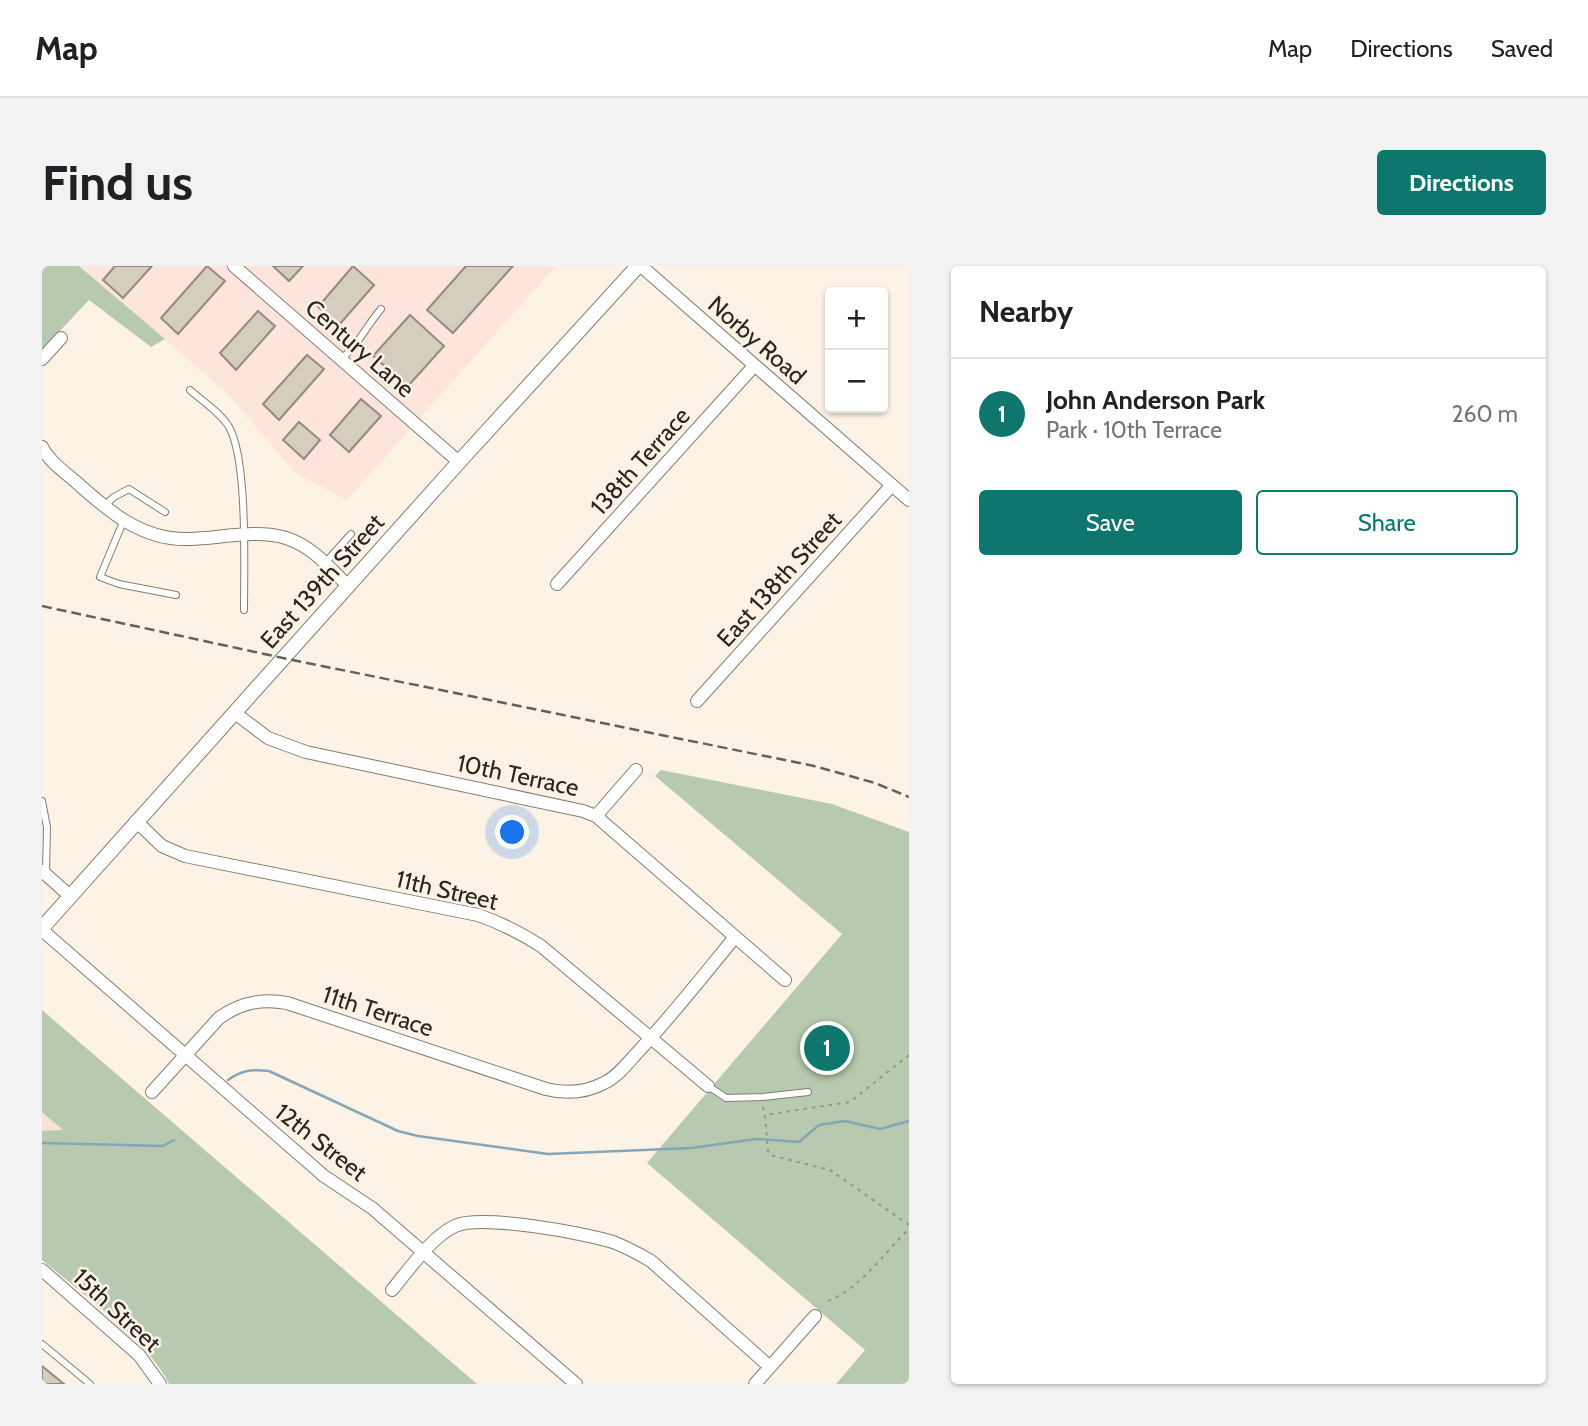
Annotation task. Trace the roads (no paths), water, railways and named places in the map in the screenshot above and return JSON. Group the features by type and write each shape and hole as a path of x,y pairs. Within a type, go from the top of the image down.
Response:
{"street":[{"name":"Century Lane","path":"234,266 459,462"},
{"name":"Norby Road","path":"639,266 909,500"},
{"name":"East 139th Street","path":"42,929 459,462 639,266"},
{"path":"42,359 61,338"},
{"name":"138th Terrace","path":"557,584 754,366"},
{"path":"43,452 123,522 154,536 188,540 244,534 285,538 316,554 348,586"},
{"name":"East 138th Street","path":"697,701 892,485"},
{"name":"10th Terrace","path":"235,713 256,731 282,745 596,816 785,980"},
{"path":"596,816 636,770"},
{"name":"11th Street","path":"136,821 162,846 185,856 496,921 541,946 708,1086"},
{"path":"44,873 70,897"},
{"name":"12th Street","path":"42,929 324,1176 372,1208 576,1384"},
{"path":"651,1038 735,937"},
{"name":"11th Terrace","path":"184,1055 219,1018 232,1009 268,999 560,1092 582,1091 606,1082 651,1038"},
{"path":"152,1093 184,1055"},
{"path":"392,1290 424,1252 455,1226 472,1221 497,1221 615,1243 651,1261 770,1367"},
{"name":"15th Street","path":"42,1270 139,1355 160,1384"},
{"path":"755,1384 815,1316"}],"lane":[{"path":"341,359 354,347 367,325 381,309"},
{"path":"190,390 229,425 232,435 240,477 244,534 244,610"},
{"path":"104,506 129,489 165,512"},
{"path":"123,522 100,577 119,584 177,595"},
{"path":"325,563 351,534"},
{"path":"42,801 47,827 44,873"},
{"path":"708,1086 726,1098 808,1092"},
{"path":"42,1344 90,1384"}],"waterway":[{"path":"228,1080 247,1071 269,1071 398,1131 548,1154 691,1148 757,1139 799,1142 819,1125 845,1121 880,1129 909,1121"},
{"path":"42,1143 163,1146 174,1140"}],"railway":[{"path":"42,606 814,766 875,783 909,797"}],"place":[{"name":"John Anderson Park","path":"827,1048"}]}
